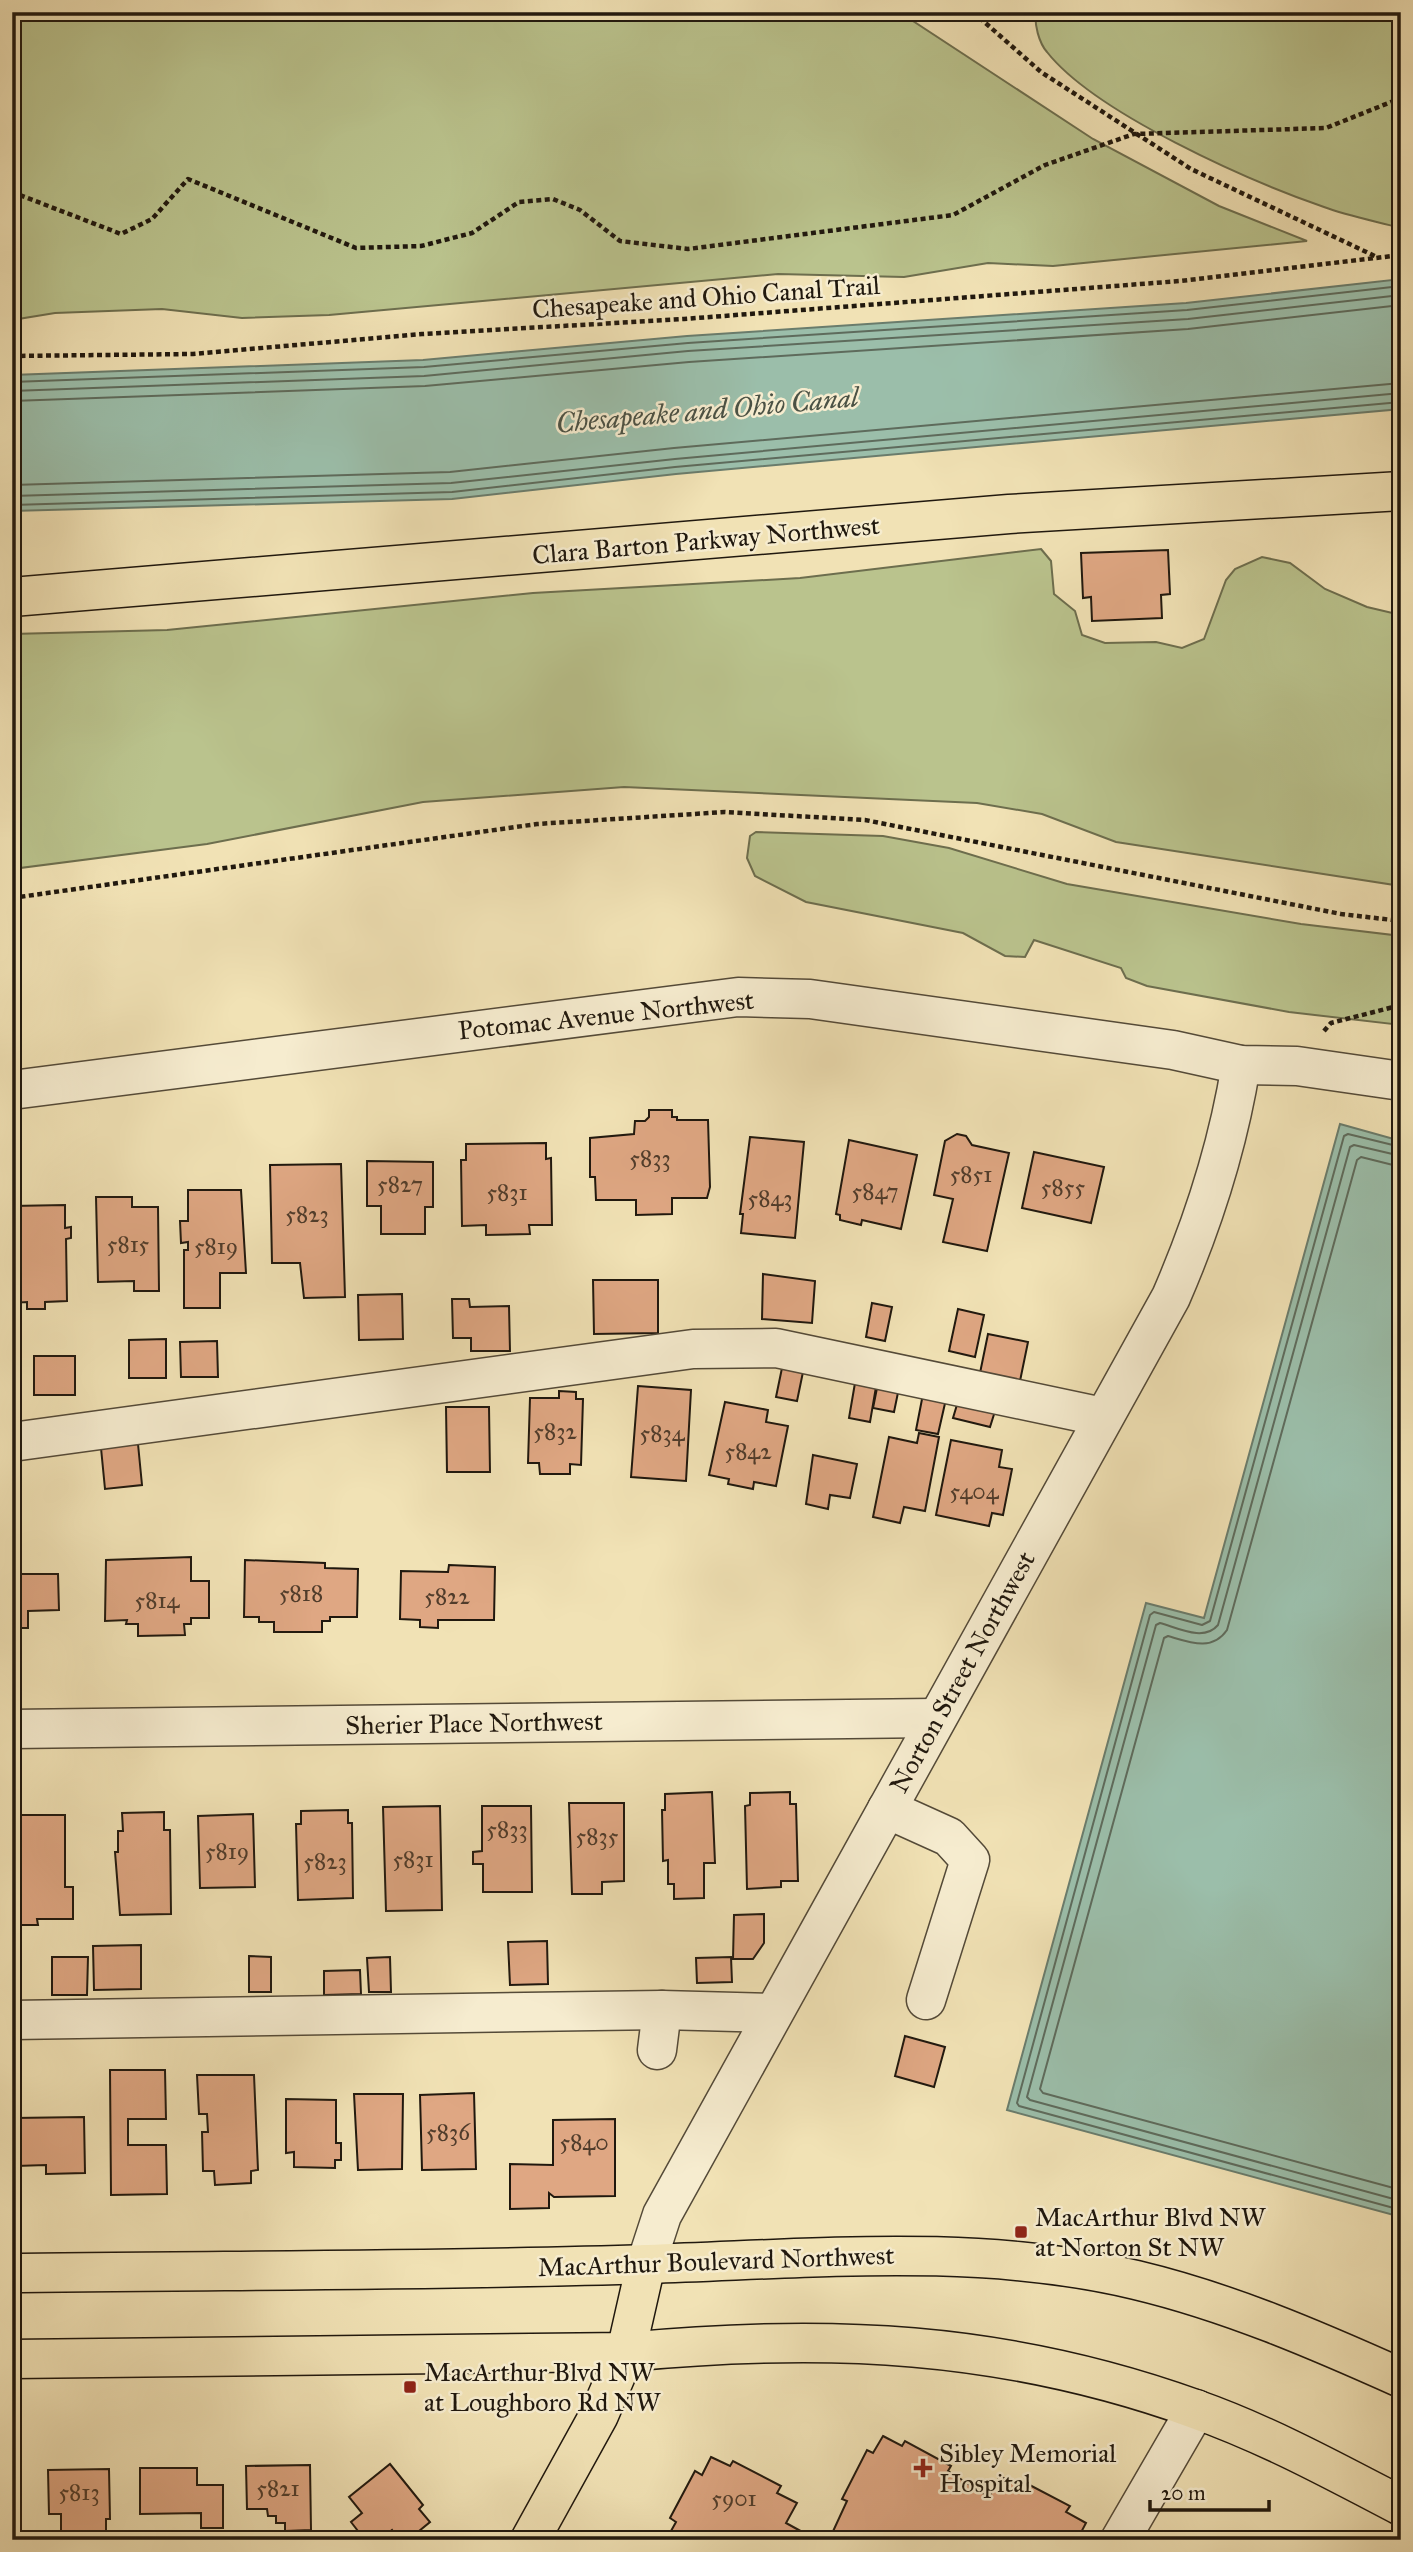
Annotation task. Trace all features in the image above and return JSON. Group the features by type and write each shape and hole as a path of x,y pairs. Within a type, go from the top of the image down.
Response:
{"main road":[{"name":"Clara Barton Parkway Northwest","path":"12,597 1009,514 1401,491"},
{"name":"MacArthur Boulevard Northwest","path":"12,2273 646,2264 924,2255 1067,2268 1134,2280 1240,2310 1401,2378"},
{"path":"530,2540 599,2415 626,2352 646,2264"},
{"path":"12,2359 626,2352 717,2343 803,2342 947,2348 1026,2362 1196,2409 1287,2449 1401,2505"}],"street":[{"name":"Potomac Avenue Northwest","path":"12,1090 738,997 810,999 1173,1050 1241,1065 1297,1066 1401,1081"},
{"name":"Norton Street Northwest","path":"646,2264 662,2215 935,1718 1171,1297 1193,1246 1224,1153 1241,1065"},
{"path":"12,1442 706,1349 776,1348 1102,1417"},
{"name":"Sherier Place Northwest","path":"12,1729 935,1718"},
{"path":"887,1809 949,1837 970,1860 926,2000"},
{"path":"12,2020 552,2022 662,2010 773,2013"},
{"path":"657,2050 662,2010"},
{"path":"1120,2540 1196,2409"}],"path":[{"path":"973,12 1041,72 1191,169 1380,259"},
{"path":"12,192 121,234 152,219 188,179 356,248 421,246 472,233 519,202 554,199 580,210 620,241 688,249 953,215 1045,164 1134,134 1326,128 1401,98"},
{"name":"Chesapeake and Ohio Canal Trail","path":"12,356 193,354 422,334 697,318 1180,281 1401,256"},
{"path":"12,898 537,824 725,811 866,820 1341,914 1401,921"},
{"path":"1314,1041 1331,1023 1401,1005"}],"green space":[{"path":"12,12 905,12 913,21 1093,139 1219,206 1307,241 1053,266 988,263 904,277 778,274 329,315 242,318 162,309 55,313 12,320"},
{"path":"1036,12 1401,12 1401,228 1342,213 1293,195 1216,163 1136,121 1070,75 1047,52 1038,33"},
{"path":"1041,549 1051,561 1054,594 1075,611 1082,635 1105,643 1156,642 1182,648 1204,639 1226,580 1235,569 1262,557 1290,563 1325,589 1367,607 1401,615 1401,886 1116,842 1042,814 977,803 624,787 423,802 207,844 12,869 12,634 167,630 533,593 800,578"},
{"path":"756,832 883,836 949,848 1067,884 1301,924 1401,936 1401,1025 1289,1012 1147,986 1126,978 1121,968 1034,940 1025,957 1005,956 963,933 806,902 755,876 747,858 750,836"}],"water":[{"name":"Chesapeake and Ohio Canal","path":"1401,279 1401,409 676,474 452,499 12,511 12,375 423,360 687,336 1186,303"},
{"path":"1340,1124 1401,1141 1401,2217 1007,2110 1146,1603 1204,1618"}],"building":[{"path":"1168,550 1170,594 1161,595 1162,618 1092,621 1091,597 1083,598 1081,553"},
{"path":"649,1110 672,1110 672,1117 677,1117 677,1120 708,1120 710,1187 707,1198 672,1198 672,1214 636,1215 636,1200 596,1200 595,1177 590,1177 590,1138 634,1134 635,1121 645,1121 649,1117"},
{"path":"957,1134 966,1136 972,1145 1009,1153 987,1251 943,1242 953,1199 934,1195 945,1141"},
{"path":"750,1137 804,1142 795,1238 741,1233 743,1214 740,1214"},
{"path":"849,1140 917,1155 901,1229 862,1220 861,1225 840,1220 840,1215 836,1214"},
{"path":"546,1143 546,1159 551,1158 552,1225 529,1225 530,1234 486,1235 486,1225 462,1226 461,1160 466,1160 466,1144"},
{"path":"1034,1152 1104,1167 1091,1223 1022,1208"},
{"path":"367,1161 433,1162 433,1207 425,1207 425,1234 381,1234 381,1206 367,1206"},
{"path":"341,1164 345,1297 304,1298 300,1263 272,1263 270,1165"},
{"path":"188,1190 241,1190 246,1273 220,1273 220,1308 184,1308 184,1250 188,1250 188,1242 181,1243 180,1221 188,1221"},
{"path":"96,1197 132,1197 132,1207 158,1207 159,1291 134,1291 134,1281 98,1282"},
{"path":"65,1205 65,1228 71,1227 71,1238 66,1239 67,1301 45,1302 45,1309 27,1309 27,1302 12,1303 12,1206"},
{"path":"763,1274 815,1281 812,1323 762,1319"},
{"path":"593,1280 658,1280 658,1333 594,1334"},
{"path":"402,1294 403,1339 359,1340 358,1295"},
{"path":"452,1299 469,1299 470,1307 509,1306 510,1351 471,1351 471,1338 453,1338"},
{"path":"872,1303 892,1307 885,1341 866,1337"},
{"path":"958,1309 984,1315 975,1357 949,1351"},
{"path":"988,1334 1028,1342 1020,1381 980,1373"},
{"path":"166,1339 166,1378 129,1378 129,1340"},
{"path":"217,1341 218,1377 181,1377 180,1342"},
{"path":"34,1356 75,1356 75,1395 34,1395"},
{"path":"782,1368 803,1372 797,1401 776,1397"},
{"path":"880,1373 901,1378 894,1412 873,1408"},
{"path":"855,1383 876,1387 870,1422 849,1418"},
{"path":"638,1386 691,1390 686,1481 631,1477"},
{"path":"559,1391 576,1392 576,1399 583,1399 581,1465 570,1464 570,1474 540,1474 539,1463 528,1463 530,1398 559,1398"},
{"path":"923,1394 946,1399 938,1434 916,1430"},
{"path":"959,1398 996,1408 990,1427 953,1418"},
{"path":"725,1402 768,1410 766,1422 788,1426 776,1486 754,1482 753,1489 728,1484 729,1479 709,1475"},
{"path":"446,1407 489,1407 490,1472 447,1472"},
{"path":"919,1433 939,1437 925,1511 904,1507 900,1523 873,1517 889,1437 917,1443"},
{"path":"951,1440 1002,1450 999,1467 1012,1469 1003,1515 992,1513 989,1526 936,1515"},
{"path":"138,1444 142,1485 105,1489 101,1448"},
{"path":"813,1455 857,1464 850,1498 830,1495 828,1509 806,1504"},
{"path":"191,1557 191,1581 209,1581 209,1618 191,1618 191,1624 184,1624 185,1635 138,1636 138,1624 126,1624 127,1620 105,1621 106,1560"},
{"path":"245,1560 325,1563 325,1568 358,1569 357,1617 330,1617 330,1621 322,1621 322,1632 274,1632 274,1622 259,1622 259,1617 244,1617"},
{"path":"449,1565 495,1567 494,1620 438,1620 438,1628 420,1627 420,1620 400,1619 401,1571 448,1572"},
{"path":"12,1574 58,1574 59,1610 28,1611 28,1628 12,1628"},
{"path":"712,1792 715,1863 704,1863 704,1898 674,1899 674,1884 668,1884 668,1860 663,1861 662,1810 665,1810 665,1794"},
{"path":"790,1792 790,1804 796,1804 798,1881 781,1881 781,1887 747,1889 745,1806 750,1805 750,1793"},
{"path":"569,1803 624,1803 624,1881 602,1882 602,1894 572,1894"},
{"path":"440,1806 442,1910 386,1911 383,1807"},
{"path":"482,1806 531,1806 532,1892 483,1892 483,1864 473,1864 473,1852 482,1851"},
{"path":"348,1810 348,1823 352,1823 353,1898 298,1900 296,1824 301,1824 301,1811"},
{"path":"164,1812 164,1830 170,1830 171,1914 120,1915 115,1852 118,1852 118,1831 123,1831 122,1813"},
{"path":"253,1814 255,1887 200,1888 198,1816"},
{"path":"12,1815 65,1815 65,1887 73,1887 73,1919 37,1919 38,1925 12,1925"},
{"path":"764,1914 764,1943 753,1959 733,1959 734,1915"},
{"path":"547,1941 548,1984 510,1985 508,1942"},
{"path":"141,1945 141,1989 94,1990 93,1946"},
{"path":"249,1956 271,1957 271,1992 249,1992"},
{"path":"52,1957 88,1957 87,1995 52,1995"},
{"path":"390,1957 391,1992 369,1992 367,1958"},
{"path":"731,1957 732,1982 697,1983 696,1958"},
{"path":"360,1970 361,1994 324,1995 324,1971"},
{"path":"905,2036 945,2047 934,2087 895,2076"},
{"path":"110,2070 165,2070 166,2119 128,2119 128,2145 166,2145 167,2194 111,2195"},
{"path":"197,2075 254,2075 258,2170 251,2171 251,2183 215,2185 214,2171 203,2171 202,2132 208,2132 207,2114 199,2114"},
{"path":"474,2093 476,2169 422,2170 420,2095"},
{"path":"354,2094 403,2094 402,2169 358,2170"},
{"path":"286,2099 336,2100 336,2143 341,2143 341,2160 335,2160 335,2168 294,2167 294,2152 286,2153"},
{"path":"84,2117 85,2173 46,2174 46,2165 16,2166 14,2118"},
{"path":"615,2119 615,2196 554,2197 549,2193 549,2208 510,2209 510,2164 553,2165 553,2120"},
{"path":"883,2436 902,2446 905,2441 951,2466 948,2471 989,2497 1000,2476 1020,2486 1022,2481 1070,2506 1066,2512 1086,2523 1077,2540 829,2540 847,2501 842,2499 867,2450 873,2453"},
{"path":"711,2457 730,2466 733,2461 781,2486 777,2493 797,2503 786,2523 817,2540 666,2540 676,2522 670,2518 695,2471 702,2475"},
{"path":"390,2464 423,2505 419,2509 430,2522 408,2540 399,2540 392,2530 379,2540 365,2540 351,2522 362,2513 349,2497"},
{"path":"310,2465 311,2530 285,2531 285,2523 276,2523 276,2516 268,2516 267,2509 247,2509 246,2466"},
{"path":"140,2468 197,2468 197,2485 223,2485 223,2528 201,2528 201,2513 140,2514"},
{"path":"109,2469 110,2519 106,2519 106,2540 61,2540 61,2514 49,2514 48,2470"}],"place":[{"name":"MacArthur Blvd NW at Norton St NW","path":"1021,2232"},
{"name":"MacArthur Blvd NW at Loughboro Rd NW","path":"410,2387"},
{"name":"Sibley Memorial Hospital","path":"923,2468"}]}
